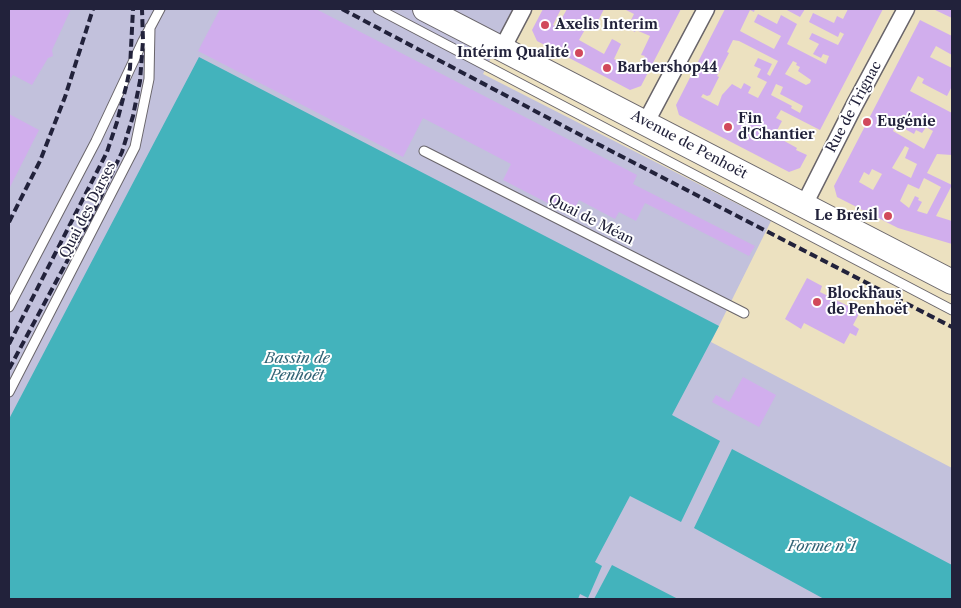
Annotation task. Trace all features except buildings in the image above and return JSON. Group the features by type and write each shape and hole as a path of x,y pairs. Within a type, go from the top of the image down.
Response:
{"main road":[{"name":"Avenue de Penhoët","path":"425,9 952,282"}],"street":[{"path":"502,49 523,9"},
{"path":"646,122 706,9"},
{"name":"Rue de Trignac","path":"804,205 906,9"}],"lane":[{"name":"Quai des Darses","path":"9,307 96,141 160,9"},
{"path":"378,9 952,310"},
{"name":"Quai des Darses","path":"9,392 135,147 149,79 150,27"},
{"name":"Quai de Méan","path":"424,151 744,313"}],"shaded area":[{"name":"Bassin de Penhoët","path":"9,9 515,9 483,74 771,221 711,342 952,468 952,599 9,599"}],"water":[{"name":"Bassin de Penhoët","path":"199,57 719,326 672,415 720,441 681,522 630,496 595,562 602,566 588,598 580,594 578,599 9,599 9,419"},
{"name":"Forme n°1","path":"732,449 952,565 952,599 824,599 694,528"},
{"path":"612,565 678,599 594,599"}],"railway":[{"path":"9,222 40,161 65,97 93,9"},
{"path":"9,344 107,152 117,122 130,68 133,9"},
{"path":"9,369 93,213 122,152 133,116 140,81 143,41 142,9"},
{"path":"342,9 588,139 952,327"}],"place":[{"name":"Axelis Interim","path":"545,25"},
{"name":"Intérim Qualité","path":"579,53"},
{"name":"Barbershop44","path":"607,68"},
{"name":"Eugénie","path":"867,122"},
{"name":"Fin d'Chantier","path":"728,127"},
{"name":"Le Brésil","path":"888,216"},
{"name":"Blockhaus de Penhoët","path":"817,302"}]}
